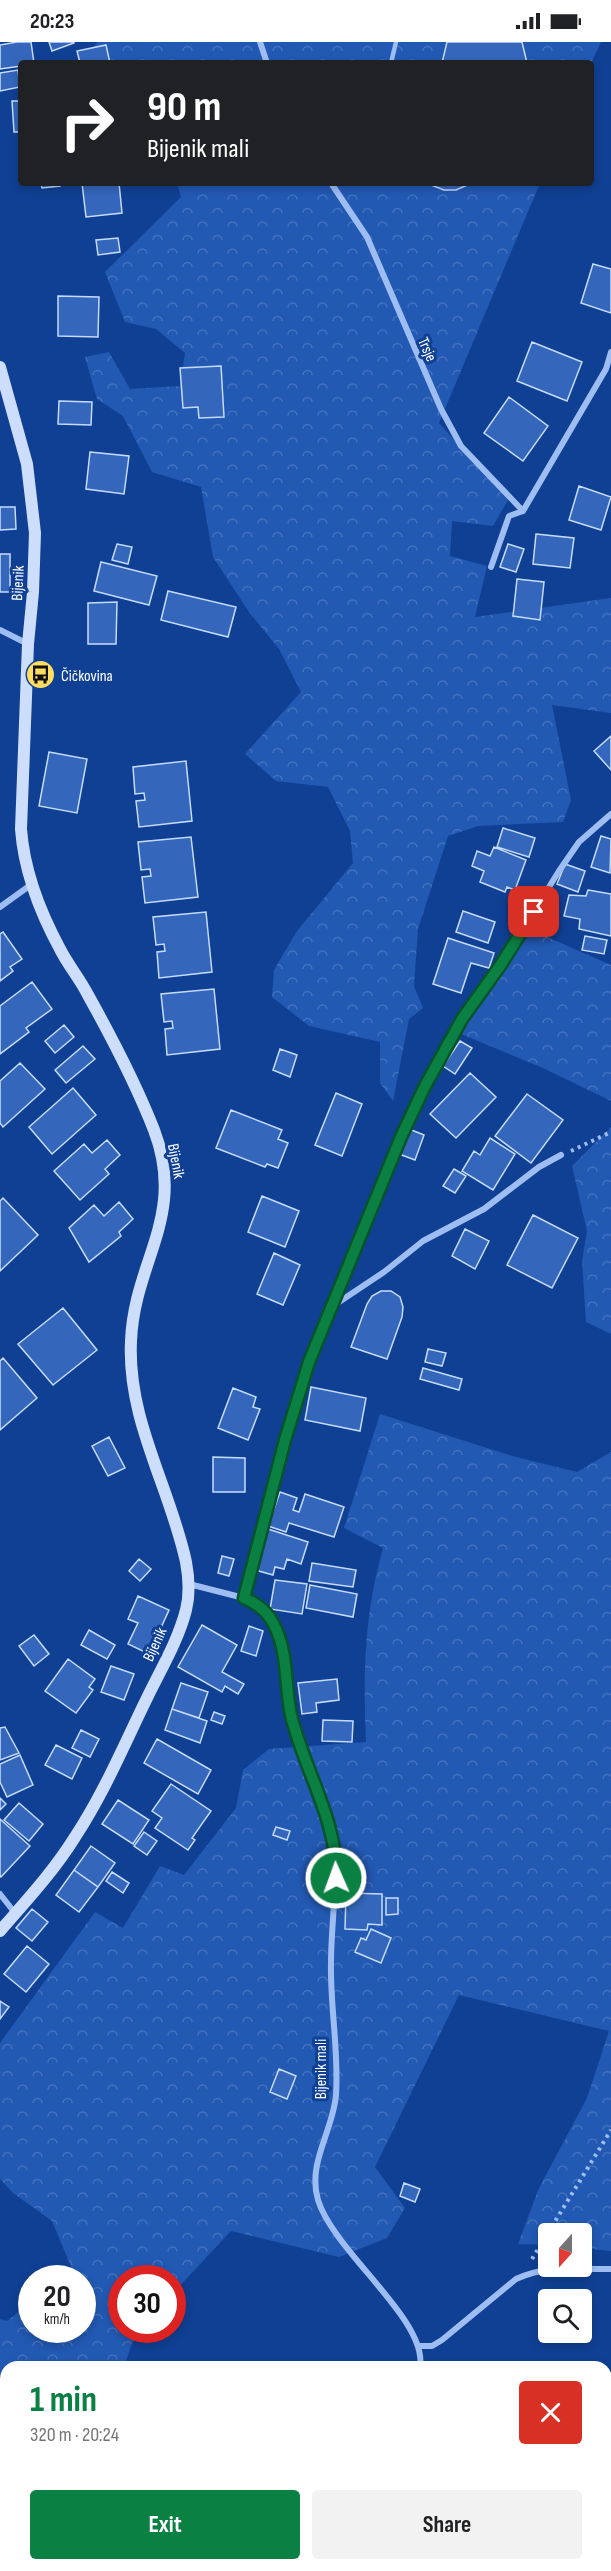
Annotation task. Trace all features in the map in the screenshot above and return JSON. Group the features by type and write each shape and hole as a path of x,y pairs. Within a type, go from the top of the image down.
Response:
{"main road":[{"name":"Bijenik","path":"0,367 27,464 34,510 33,592 28,644 21,829 26,864 61,950 88,994 141,1101 154,1131 164,1166 165,1202 138,1298 130,1342 136,1405 153,1464 173,1514 189,1584 187,1607 177,1637 95,1804 68,1848 0,1931"}],"street":[{"path":"260,42 266,60"},
{"name":"Trsje","path":"333,186 367,237 441,409 461,446 523,511"},
{"path":"490,567 509,516 523,511 606,369 611,352"},
{"path":"0,630 28,644"},
{"path":"244,1598 285,1440 309,1362 415,1106 462,1019 500,966 579,842 611,814"},
{"path":"0,907 32,883"},
{"path":"327,1317 336,1304 384,1272 423,1241 484,1209 539,1167 561,1155"},
{"name":"Bijenik mali","path":"189,1584 244,1598 259,1605 269,1614 280,1637 291,1713 334,1845 336,1866 330,1965 336,2094 333,2116 313,2179 318,2202 341,2243 396,2308 417,2338 419,2346"},
{"path":"0,1894 15,1913"},
{"path":"420,2361 419,2346 432,2346 442,2340 516,2279 526,2274 554,2267 611,2269"}],"lane":[{"path":"392,60 396,42"}],"path":[{"path":"561,1155 611,1132"},
{"path":"526,2274 535,2251 611,2130"}],"green space":[{"path":"97,42 601,42 592,60 101,60 93,50"},
{"path":"178,186 539,186 439,423 508,500 493,526 452,521 450,556 487,566 475,617 611,598 611,713 552,705 571,800 563,822 478,826 448,836 418,929 414,986 423,1008 409,1019 393,1101 380,1083 380,1042 309,1026 272,997 274,970 297,931 353,863 350,831 328,787 276,781 245,754 301,692 279,649 249,612 213,557 201,487 152,472 123,416 97,399 85,357 109,352 130,389 180,386 185,353 156,329 125,322 105,272 181,197"},
{"path":"529,929 611,965 611,1101 543,1068 456,1032"},
{"path":"611,1127 611,1334 586,1322 582,1261 587,1231 572,1166"},
{"path":"380,1414 512,1456 577,1472 611,1452 611,2251 592,2249 592,2223 538,2223 538,2245 518,2244 539,2188 587,2098 609,2031 459,1995 375,2167 405,2208 387,2238 339,2257 231,2231 186,2279 186,2265 108,2265 108,2343 132,2343 126,2361 0,2361 0,2319 7,2321 18,2312 18,2343 96,2343 96,2265 70,2265 52,2221 13,2193 0,2179 0,2043 95,1912 123,1928 160,1866 184,1875 236,1808 243,1770 269,1749 366,1742 365,1692 368,1621 383,1548 344,1528"}],"building":[{"path":"31,42 34,60 18,60 18,66 0,69 0,45"},
{"path":"49,42 74,42 74,43 52,51"},
{"path":"447,42 522,42 526,60 443,60"},
{"path":"106,45 109,60 79,60 77,51"},
{"path":"18,70 18,87 0,91 0,73"},
{"path":"12,101 18,101 18,132 14,132"},
{"path":"82,186 119,186 122,213 86,217"},
{"path":"434,186 465,186 456,190 444,190"},
{"path":"118,238 120,252 98,255 96,240"},
{"path":"593,264 611,269 611,313 581,303"},
{"path":"58,296 99,297 98,337 58,336"},
{"path":"532,342 582,362 567,401 517,381"},
{"path":"221,366 224,417 199,418 198,407 183,408 180,368"},
{"path":"509,397 548,426 523,461 484,433"},
{"path":"59,401 92,402 91,425 58,424"},
{"path":"90,452 129,456 124,494 86,489"},
{"path":"579,486 611,497 601,530 569,520"},
{"path":"0,507 15,507 16,529 0,530"},
{"path":"536,534 574,538 570,568 533,564"},
{"path":"117,544 132,547 128,564 112,560"},
{"path":"508,544 524,549 516,572 500,567"},
{"path":"0,554 10,554 10,592 0,592"},
{"path":"101,562 157,576 149,605 94,591"},
{"path":"517,579 544,582 540,620 513,616"},
{"path":"168,591 236,607 228,637 161,620"},
{"path":"117,602 116,644 88,644 88,603"},
{"path":"611,736 611,770 594,751"},
{"path":"49,752 87,759 77,813 39,806"},
{"path":"186,761 192,821 139,827 136,801 145,800 144,793 135,794 133,767"},
{"path":"503,828 535,838 529,857 497,847"},
{"path":"601,836 611,839 610,873 591,867"},
{"path":"191,837 198,897 145,903 142,877 151,876 150,869 141,870 138,842"},
{"path":"494,847 526,860 515,890 507,887 505,892 480,882 484,871 472,866 477,851 490,856"},
{"path":"565,864 585,871 578,892 557,884"},
{"path":"588,890 611,894 611,936 579,929 580,919 564,916 569,895 586,896"},
{"path":"463,911 495,922 488,943 456,932"},
{"path":"206,912 212,972 159,978 157,952 165,951 164,944 156,945 153,917"},
{"path":"3,932 22,959 10,967 13,971 0,981 0,934"},
{"path":"585,936 607,940 604,954 582,950"},
{"path":"448,938 494,953 489,968 471,963 461,993 433,984"},
{"path":"32,982 52,1009 26,1028 29,1032 0,1054 0,1006"},
{"path":"214,989 220,1049 167,1055 165,1029 173,1028 172,1021 164,1022 161,994"},
{"path":"64,1025 74,1037 55,1053 45,1041"},
{"path":"460,1041 472,1048 455,1074 443,1066"},
{"path":"83,1046 95,1059 66,1083 55,1070"},
{"path":"280,1049 297,1055 290,1077 273,1070"},
{"path":"20,1063 45,1089 3,1127 0,1123 0,1081"},
{"path":"470,1073 496,1097 456,1138 430,1114"},
{"path":"73,1088 96,1115 52,1154 29,1127"},
{"path":"336,1093 362,1104 342,1156 315,1145"},
{"path":"527,1094 563,1120 531,1163 495,1136"},
{"path":"231,1110 282,1130 278,1139 288,1143 278,1168 267,1164 265,1167 216,1148"},
{"path":"409,1129 424,1135 415,1160 399,1154"},
{"path":"490,1138 515,1154 493,1190 462,1171 474,1151 480,1155"},
{"path":"107,1140 120,1155 105,1169 109,1174 80,1200 54,1171 84,1144 92,1153"},
{"path":"454,1169 466,1176 455,1193 443,1186"},
{"path":"262,1196 299,1211 285,1247 248,1232"},
{"path":"3,1198 38,1235 0,1271 0,1201"},
{"path":"119,1202 133,1219 119,1232 121,1236 89,1262 69,1228 94,1205 104,1216"},
{"path":"533,1215 578,1238 552,1288 507,1265"},
{"path":"465,1229 489,1241 475,1269 452,1256"},
{"path":"274,1253 300,1265 283,1305 257,1294"},
{"path":"381,1291 391,1291 400,1297 403,1307 402,1317 387,1359 351,1347 367,1304 372,1296"},
{"path":"63,1308 97,1350 53,1385 18,1344"},
{"path":"428,1349 446,1353 442,1366 425,1362"},
{"path":"3,1358 37,1398 0,1430 0,1361"},
{"path":"423,1368 462,1379 459,1390 420,1379"},
{"path":"311,1387 366,1398 360,1431 305,1420"},
{"path":"233,1388 256,1397 253,1407 260,1409 248,1440 218,1428"},
{"path":"109,1437 125,1468 108,1476 92,1446"},
{"path":"213,1457 245,1458 245,1492 213,1492"},
{"path":"280,1492 297,1498 293,1510 299,1512 305,1494 344,1507 334,1537 289,1523 286,1532 268,1526"},
{"path":"268,1529 308,1542 301,1564 287,1559 284,1569 275,1567 273,1575 255,1570"},
{"path":"222,1556 234,1559 229,1576 218,1573"},
{"path":"139,1559 151,1569 140,1581 129,1571"},
{"path":"312,1563 356,1570 353,1587 309,1581"},
{"path":"275,1580 307,1584 302,1614 270,1609"},
{"path":"310,1585 357,1594 353,1617 306,1608"},
{"path":"138,1596 169,1610 149,1654 128,1644 138,1623 128,1619"},
{"path":"202,1625 237,1645 222,1672 244,1684 238,1694 225,1686 222,1692 178,1667"},
{"path":"249,1626 263,1631 256,1656 241,1651"},
{"path":"89,1630 115,1645 107,1659 81,1645"},
{"path":"34,1635 49,1654 34,1666 19,1646"},
{"path":"68,1659 95,1679 89,1687 93,1690 76,1713 45,1691"},
{"path":"111,1666 134,1674 124,1700 101,1692"},
{"path":"337,1679 339,1700 316,1703 317,1712 302,1714 298,1683"},
{"path":"181,1683 208,1692 199,1718 172,1709"},
{"path":"172,1709 207,1721 200,1743 165,1730"},
{"path":"214,1712 225,1716 222,1724 211,1720"},
{"path":"323,1720 353,1721 352,1742 322,1741"},
{"path":"5,1727 19,1753 0,1760 0,1728"},
{"path":"81,1730 99,1739 90,1757 72,1748"},
{"path":"157,1739 211,1770 198,1794 144,1763"},
{"path":"56,1745 82,1758 72,1779 45,1765"},
{"path":"20,1755 33,1785 7,1797 0,1782 0,1764"},
{"path":"171,1784 211,1811 192,1838 195,1840 188,1850 155,1828 162,1818 152,1811"},
{"path":"0,1798 6,1804 0,1810"},
{"path":"118,1800 149,1820 133,1844 102,1824"},
{"path":"19,1803 43,1824 29,1841 4,1820"},
{"path":"0,1819 30,1846 1,1877 0,1875"},
{"path":"276,1827 290,1831 287,1840 273,1835"},
{"path":"144,1832 157,1841 147,1855 134,1846"},
{"path":"91,1846 115,1863 98,1887 74,1870"},
{"path":"74,1870 98,1887 79,1912 56,1895"},
{"path":"112,1872 129,1883 123,1893 106,1881"},
{"path":"346,1893 382,1894 382,1925 368,1924 367,1930 345,1929"},
{"path":"386,1898 398,1898 398,1914 386,1915"},
{"path":"32,1909 48,1922 32,1941 16,1928"},
{"path":"371,1929 391,1938 381,1963 355,1952 361,1938 366,1940"},
{"path":"27,1946 49,1964 26,1992 4,1974"},
{"path":"0,2001 9,2007 0,2019"},
{"path":"279,2069 296,2076 287,2099 270,2092"},
{"path":"404,2183 420,2189 415,2202 400,2196"}],"place":[{"name":"Čičkovina","path":"40,675"}],"route":[{"path":"336,1878 334,1845 320,1798 299,1745 291,1713 280,1637 269,1614 259,1605 244,1598 285,1440 309,1362 401,1137 425,1086 462,1019 500,966 534,912"}]}
